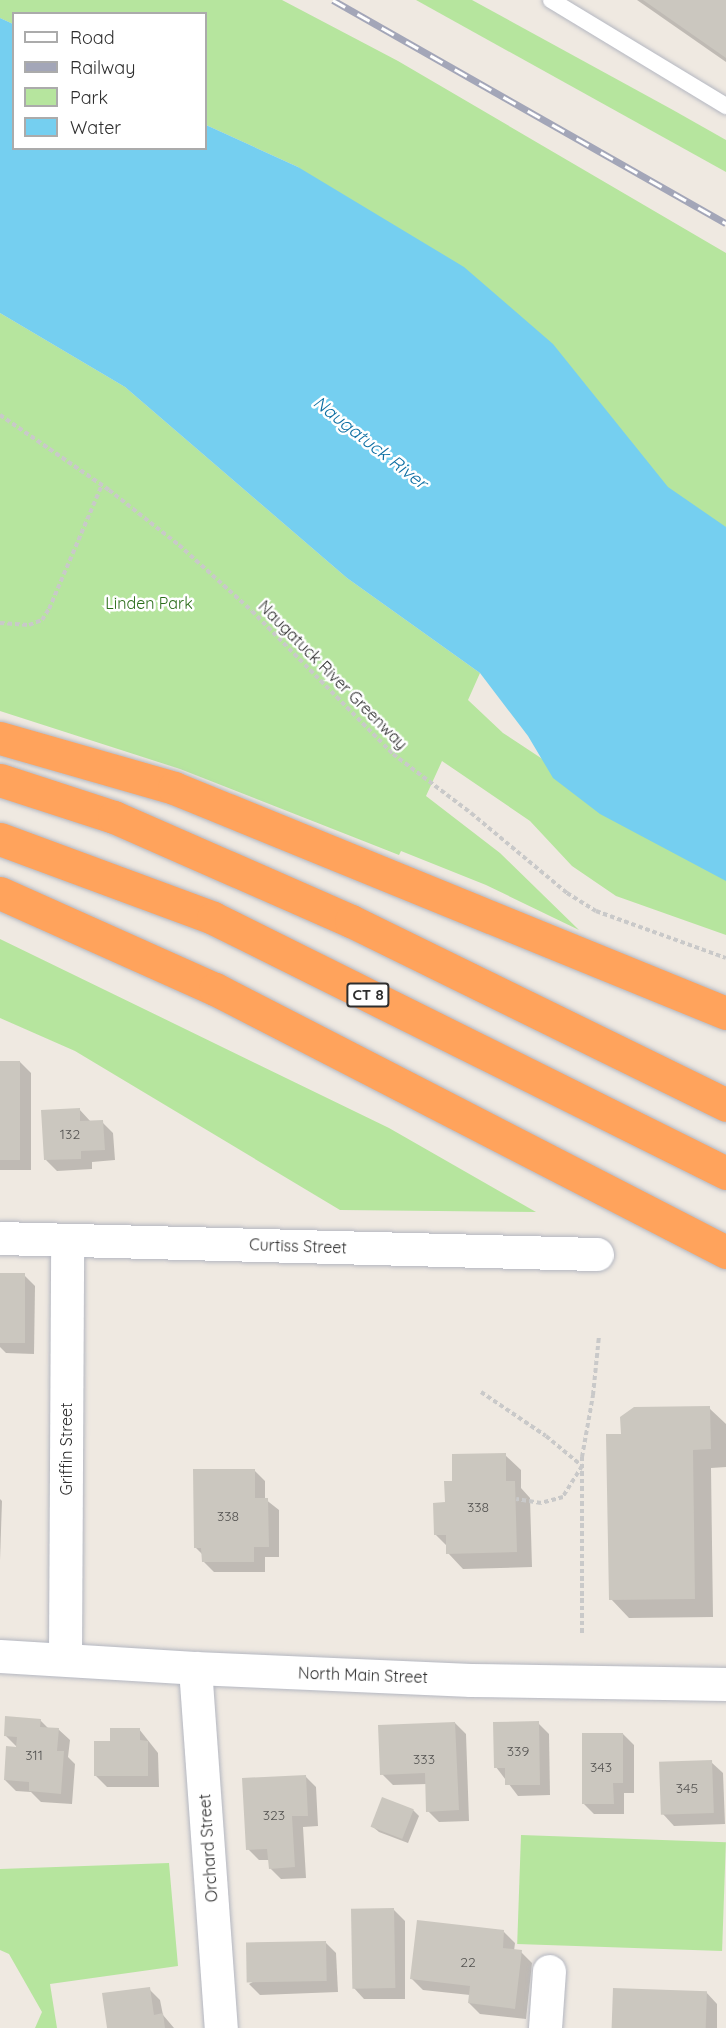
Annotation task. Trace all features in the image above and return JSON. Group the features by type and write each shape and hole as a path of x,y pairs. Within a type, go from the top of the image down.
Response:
{"highway":[{"path":"0,738 174,788 726,1013"},
{"path":"0,780 114,817 351,921 726,1105"},
{"name":"CT 8","path":"0,839 213,918 726,1173"},
{"path":"0,893 215,989 726,1252"}],"street":[{"name":"Curtiss Street","path":"0,1238 597,1254"},
{"name":"Griffin Street","path":"64,1658 67,1240"},
{"name":"North Main Street","path":"0,1656 64,1658 195,1668 471,1680 726,1684"},
{"name":"Orchard Street","path":"195,1668 221,2028"},
{"path":"544,2028 549,1971"}],"lane":[{"path":"551,0 726,106"}],"path":[{"name":"Naugatuck River Greenway","path":"0,415 102,485 179,545 252,611 393,754 471,813 567,893 596,911 726,958"},
{"path":"0,623 36,623 49,609 102,485"},
{"path":"582,1633 582,1466 599,1336"},
{"path":"482,1392 546,1436 582,1466"},
{"path":"516,1499 541,1503 563,1497 582,1466"}],"green space":[{"path":"0,0 282,0 398,61 726,253 726,558 298,167 207,125 207,12 12,12 12,24 0,18"},
{"path":"416,0 472,0 673,110 726,140 726,172"},
{"name":"Linden Park","path":"0,313 125,387 347,578 480,673 468,700 503,733 726,880 726,935 616,896 572,866 530,821 442,761 426,796 500,853 579,930 486,885 401,851 399,855 180,769 0,711"},
{"path":"0,939 389,1128 536,1212 340,1210 75,1051 0,1018"},
{"path":"521,1835 726,1842 722,1951 517,1944"},
{"path":"169,1863 178,1966 50,1984 57,2028 35,2028 42,2012 9,1954 0,1950 0,1869"}],"water":[{"name":"Naugatuck River","path":"0,18 12,24 12,150 207,150 207,125 298,167 464,267 553,344 668,487 726,527 726,881 600,814 553,778 528,736 480,673 347,578 125,387 0,313"}],"building":[{"path":"643,0 726,0 726,58"},
{"path":"0,1061 20,1061 20,1160 0,1160"},
{"path":"80,1108 80,1121 103,1120 105,1150 81,1151 81,1159 44,1160 41,1110"},
{"path":"0,1273 25,1273 25,1343 0,1343"},
{"path":"710,1406 711,1449 693,1450 695,1599 609,1600 606,1434 621,1434 620,1417 634,1407"},
{"path":"506,1453 506,1481 515,1481 517,1552 446,1554 446,1535 434,1535 433,1503 445,1502 444,1481 452,1481 452,1454"},
{"path":"193,1469 255,1469 255,1498 268,1498 269,1547 254,1547 254,1562 202,1562 201,1548 194,1548"},
{"path":"5,1716 41,1719 40,1727 59,1728 57,1751 64,1751 61,1794 29,1791 29,1782 4,1780 6,1746 16,1747 17,1737 4,1736"},
{"path":"539,1721 540,1785 505,1785 505,1768 494,1768 493,1722"},
{"path":"455,1722 459,1810 426,1812 425,1773 380,1775 378,1725"},
{"path":"110,1728 140,1728 140,1740 148,1741 148,1776 94,1776 94,1741 110,1741"},
{"path":"582,1733 623,1733 623,1783 613,1783 614,1804 582,1804"},
{"path":"712,1760 714,1813 661,1815 659,1762"},
{"path":"306,1775 308,1816 292,1816 295,1867 269,1869 267,1849 246,1850 242,1778"},
{"path":"382,1797 414,1809 402,1839 371,1827"},
{"path":"394,1908 395,1988 352,1989 351,1909"},
{"path":"417,1920 504,1930 503,1948 522,1950 515,2009 468,2003 470,1986 410,1979"},
{"path":"326,1941 327,1981 247,1982 246,1942"},
{"path":"150,1987 154,2015 163,2013 165,2028 107,2028 102,1993"},
{"path":"613,1988 707,1991 706,2028 612,2028"}],"railway":[{"path":"333,0 726,223"}]}
